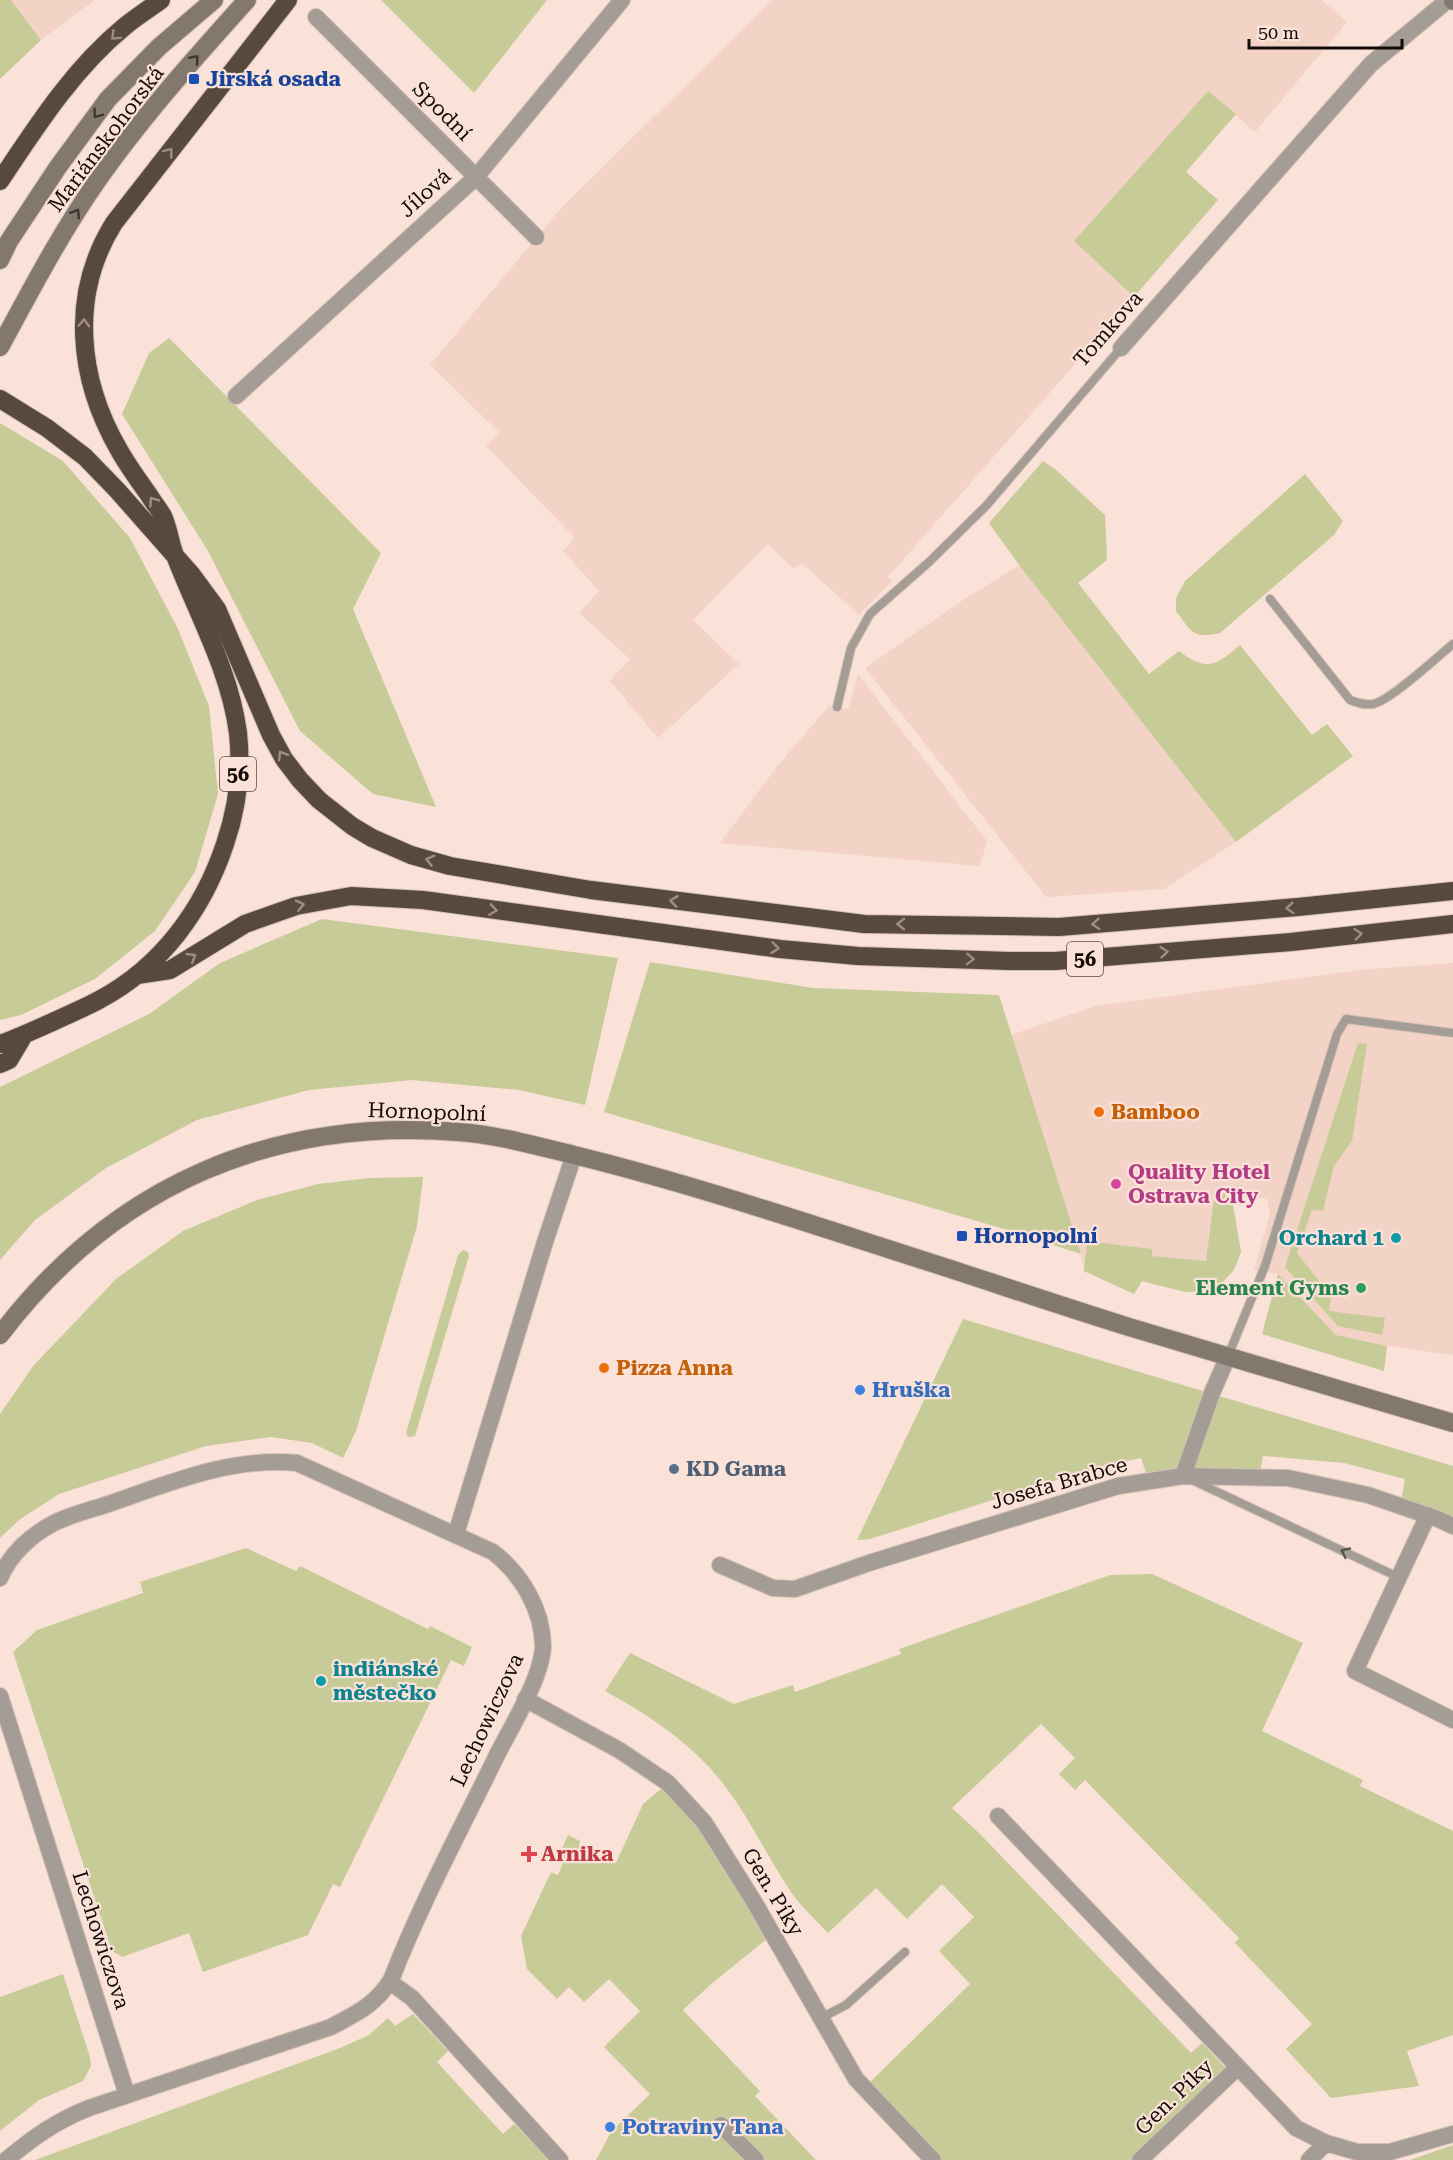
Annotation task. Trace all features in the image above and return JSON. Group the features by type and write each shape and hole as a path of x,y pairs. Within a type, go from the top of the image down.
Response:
{"highway":[{"path":"0,181 33,131 82,68 124,27 161,0"},
{"path":"174,555 163,515 119,450 102,416 90,380 84,349 84,330 91,270 102,241 114,223 288,0"},
{"name":"56","path":"0,399 47,428 85,457 174,555 217,609 271,735 284,759 319,800 372,838 411,855 450,866 591,891 864,924 1059,927 1298,907 1453,891"},
{"name":"56","path":"3,1052 24,1035 111,993 137,975 175,936 205,893 230,830 239,765 238,734 223,671 174,555"},
{"name":"56","path":"137,975 170,970 245,924 296,906 351,896 423,900 780,949 858,956 1055,961 1291,942 1453,924"}],"street":[{"name":"Mariánskohorská","path":"0,260 9,242 58,167 108,99 159,47 214,0"},
{"name":"Mariánskohorská","path":"0,347 45,262 94,185 137,127 247,0"},
{"name":"Jílová","path":"236,396 476,177 622,0"},
{"name":"Tomkova","path":"1121,348 1371,64 1448,0"},
{"name":"Spodní","path":"316,17 536,237"},
{"name":"Hornopolní","path":"0,1335 33,1294 107,1226 160,1191 198,1173 248,1154 351,1133 427,1130 461,1132 502,1137 629,1168 1132,1328 1453,1423"},
{"path":"456,1534 545,1242 574,1155"},
{"path":"1183,1476 1212,1393 1228,1356"},
{"name":"Lechowiczova","path":"0,1578 6,1565 28,1540 54,1523 196,1473 273,1461 297,1463 493,1552 508,1564 521,1580 541,1622 543,1645 542,1661 525,1700 438,1874 390,1982 383,1992 366,2008 331,2027 63,2118 38,2134 6,2160"},
{"name":"Josefa Brabce","path":"720,1564 773,1588 795,1589 869,1563 1118,1486 1183,1476 1288,1478 1368,1495 1453,1526"},
{"path":"1428,1515 1355,1671 1453,1720"},
{"name":"Lechowiczova","path":"0,1695 128,2096"},
{"name":"Gen. Píky","path":"525,1700 619,1750 668,1783 704,1822 753,1900 856,2079 933,2160"},
{"name":"Gen. Píky","path":"998,1815 1296,2128 1326,2143 1357,2152 1390,2152 1453,2133"},
{"path":"390,1982 412,1998 560,2160"},
{"name":"Gen. Píky","path":"1140,2160 1238,2067"},
{"path":"721,2125 756,2160"},
{"path":"1309,2160 1326,2143"}],"lane":[{"name":"Tomkova","path":"837,707 851,648 870,614 929,562 986,506 1121,348"},
{"path":"1270,599 1350,700 1362,704 1376,703 1391,694 1453,644"},
{"path":"1228,1356 1265,1266 1337,1034 1346,1019 1453,1032"},
{"path":"1183,1476 1398,1577"},
{"path":"821,2018 846,2005 905,1952"}],"shaded area":[{"path":"11,0 95,0 41,40"},
{"path":"773,0 1322,0 1347,22 1255,132 1208,91 1074,241 1134,297 888,577 892,581 859,615 802,563 794,569 768,544 693,620 739,664 658,738 610,681 630,659 579,613 599,591 563,551 575,538 486,446 499,432 430,365 563,206"},
{"path":"1019,565 1236,842 1164,889 1046,897 865,668 960,602"},
{"path":"858,674 987,841 980,866 720,843 779,764 829,706 848,709"},
{"path":"1453,963 1453,1355 1387,1346 1336,1335 1278,1274 1254,1270 1270,1213 1267,1199 1232,1195 1241,1252 1234,1270 1212,1290 1185,1292 1142,1281 1134,1294 1084,1271 1081,1254 1008,1036 1096,1006 1359,970"}],"green space":[{"path":"0,0 11,0 41,40 0,79"},
{"path":"381,0 547,0 474,93"},
{"path":"1208,91 1236,114 1186,172 1218,200 1134,297 1074,241"},
{"path":"169,338 381,553 353,609 436,807 373,794 300,731 208,551 122,414 149,353"},
{"path":"0,423 63,461 130,538 178,629 209,706 218,794 195,872 155,931 95,979 21,1015 0,1020"},
{"path":"1043,461 1055,469 1105,515 1107,560 1078,583 1149,674 1179,651 1197,662 1211,664 1218,662 1240,645 1312,735 1327,724 1353,756 1236,842 1019,565 989,523"},
{"path":"1305,474 1343,521 1334,535 1220,633 1204,635 1194,632 1176,611 1176,598 1185,581"},
{"path":"322,919 618,958 585,1105 519,1090 412,1080 309,1090 197,1120 106,1168 35,1220 0,1260 0,1087 149,1014 220,963"},
{"path":"650,962 813,988 999,995 1081,1254 1011,1231 604,1112"},
{"path":"1358,1043 1367,1044 1352,1141 1334,1166 1323,1211 1312,1210 1297,1253 1331,1296 1329,1311 1385,1318 1382,1335 1338,1326 1285,1267"},
{"path":"423,1177 417,1226 356,1431 343,1458 312,1443 271,1437 206,1446 59,1494 19,1520 0,1538 0,1414 34,1365 116,1279 183,1231 257,1200 318,1184 370,1178"},
{"path":"1215,1192 1231,1195 1241,1252 1234,1270 1212,1290 1185,1292 1142,1281 1134,1294 1084,1271 1087,1241 1152,1249 1152,1256 1206,1261"},
{"path":"463,1250 468,1252 469,1256 415,1436 408,1437 406,1433 458,1255"},
{"path":"1278,1274 1336,1335 1387,1346 1384,1371 1262,1334"},
{"path":"963,1319 1453,1466 1453,1526 1400,1506 1405,1479 1344,1463 1263,1456 1259,1477 1149,1481 1141,1458 1094,1468 870,1539 857,1540"},
{"path":"246,1548 296,1571 300,1566 428,1629 430,1626 472,1647 464,1666 451,1660 340,1887 333,1884 308,1935 203,1972 189,1933 122,1957 112,1951 13,1652 37,1630 143,1593 140,1582"},
{"path":"1152,1574 1303,1643 1262,1731 1363,1780 1360,1786 1453,1831 1453,2035 1407,2051 1419,2086 1331,2098 1286,2049 1312,2024 1235,1943 1239,1938 1085,1780 1075,1790 1059,1774 1075,1758 1041,1724 952,1808 979,1833 1191,2053 1202,2043 1231,2074 1140,2160 933,2160 864,2088 970,1984 939,1951 974,1917 942,1884 907,1919 876,1888 828,1933 793,1895 731,1795 697,1754 660,1724 605,1691 630,1653 734,1704 793,1685 795,1692 901,1654 899,1649 1110,1575"},
{"path":"668,1783 773,1934 683,2010 760,2091 755,2096 816,2160 596,2160 611,2132 650,2094 604,2047 640,2011 609,1979 584,2002 569,1987 557,1999 527,1969 521,1936 551,1872 558,1875 565,1858 559,1855 568,1835 580,1841 579,1846 616,1863 643,1804"},
{"path":"63,1974 91,2066 83,2081 39,2100 0,2131 0,1997"},
{"path":"413,2014 448,2051 437,2062 503,2134 514,2124 550,2160 35,2160 340,2048 369,2035 388,2018 395,2026"},
{"path":"1453,2145 1453,2160 1410,2160"}],"place":[{"name":"Jirská osada","path":"194,79"},
{"name":"Bamboo","path":"1099,1112"},
{"name":"Quality Hotel Ostrava City","path":"1116,1184"},
{"name":"Hornopolní","path":"962,1236"},
{"name":"Orchard 1","path":"1396,1238"},
{"name":"Element Gyms","path":"1361,1288"},
{"name":"Pizza Anna","path":"604,1368"},
{"name":"Hruška","path":"860,1390"},
{"name":"KD Gama","path":"674,1469"},
{"name":"indiánské městečko","path":"321,1681"},
{"name":"Arnika","path":"529,1854"},
{"name":"Potraviny Tana","path":"610,2127"}]}
